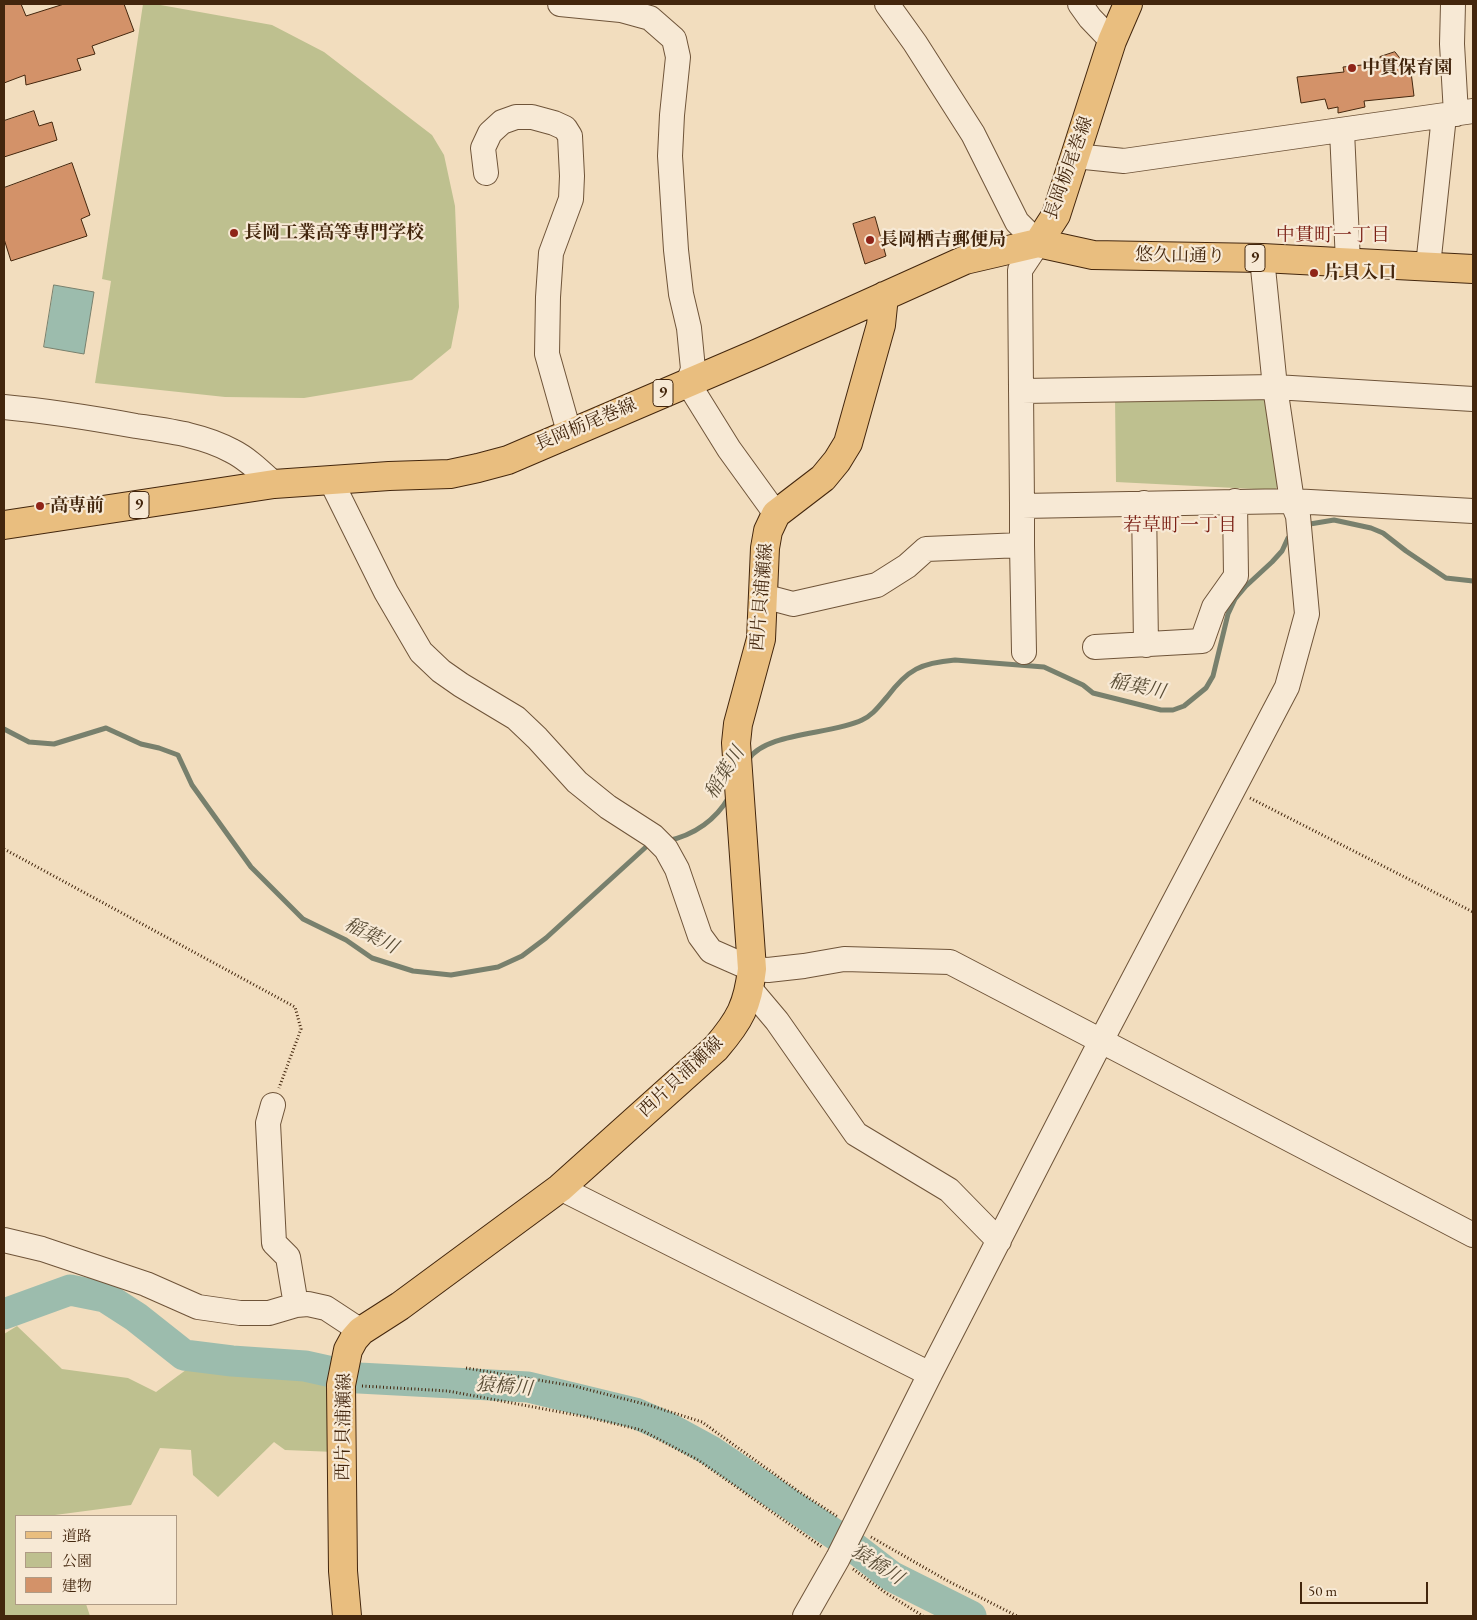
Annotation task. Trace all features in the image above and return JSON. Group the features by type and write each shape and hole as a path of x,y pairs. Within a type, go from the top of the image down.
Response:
{"main road":[{"name":"長岡栃尾巻線","path":"4,525 274,484 450,474 508,460 964,260 1038,243 1056,215 1112,41 1128,4"},
{"name":"悠久山通り","path":"1038,243 1093,255 1262,258 1473,269"},
{"path":"776,514 823,478 837,461 848,443 882,325 884,296"},
{"name":"西片貝浦瀬線","path":"347,1616 343,1571 341,1385 348,1350 354,1339 361,1331 400,1306 560,1188 716,1048 738,1020 745,1007 751,979 736,744 738,724 762,639 764,548 768,532 776,514"}],"street":[{"path":"560,4 621,10 650,18 674,39 678,57 670,156 680,285 689,328 694,369 688,382 729,449 776,514"},
{"path":"887,4 915,43 973,134 1017,222 1038,243 1020,270 1024,652"},
{"path":"1080,4 1090,18 1112,41"},
{"path":"1428,266 1458,113 1452,37 1453,4"},
{"path":"1075,156 1124,161 1458,113"},
{"path":"486,173 483,148 490,133 502,122 516,117 532,117 565,128 570,136 571,199 551,252 547,354 569,432"},
{"path":"1342,130 1348,262"},
{"path":"805,1616 838,1558 1101,1041 1287,687 1307,614 1300,540 1275,386 1262,258"},
{"path":"1022,391 1275,386 1473,399"},
{"path":"4,407 98,419 183,434 232,451 250,462 274,484"},
{"path":"331,481 386,592 421,652 447,676 516,718 538,738 578,782 608,807 653,836 666,849 676,869 700,936 705,944 710,951 720,956 751,979 777,1021 856,1134 949,1190 999,1241"},
{"path":"1022,506 1235,502 1295,509 1473,511"},
{"path":"1094,647 1202,641 1214,607 1236,576 1235,502"},
{"path":"1144,503 1146,644"},
{"path":"763,596 793,604 877,585 907,566 926,549 1022,545"},
{"path":"751,979 768,970 844,959 950,962 1473,1234"},
{"path":"273,1105 268,1122 274,1242 288,1257 296,1306"},
{"path":"560,1188 930,1374"},
{"path":"4,1240 42,1249 146,1284 198,1307 240,1313 269,1313 308,1304 326,1308 361,1331"}],"path":[{"path":"1233,789 1473,912"},
{"path":"4,849 295,1007 301,1029 273,1105"},
{"path":"466,1368 574,1386 652,1406 702,1422 798,1491 853,1526 946,1580 1017,1616"},
{"path":"341,1385 448,1391 587,1417 641,1430 698,1460 886,1593 923,1616"}],"green space":[{"name":"長岡工業高等専門学校","path":"143,4 155,4 272,25 324,52 432,135 444,155 455,206 459,307 451,348 412,380 304,398 225,397 95,383 111,281 102,279"},
{"path":"1268,394 1282,480 1275,490 1116,482 1115,397"},
{"path":"17,1326 62,1369 128,1378 156,1392 194,1364 323,1378 333,1397 335,1452 285,1450 274,1442 218,1497 193,1475 191,1450 160,1448 131,1505 55,1515 15,1515 15,1605 86,1605 90,1616 4,1616 4,1334"}],"shaded area":[{"path":"54,285 94,292 84,354 44,347"}],"building":[{"path":"4,4 21,4 26,16 64,4 124,4 134,31 92,46 95,54 77,59 81,70 26,85 25,75 4,83"},
{"path":"1395,52 1411,72 1414,96 1364,101 1365,107 1338,113 1338,107 1328,109 1325,99 1301,103 1297,77 1344,72 1343,67 1381,63 1380,57"},
{"path":"34,111 39,126 52,122 57,140 4,157 4,121"},
{"path":"72,163 90,215 81,219 87,236 11,261 4,239 4,188"},
{"path":"875,217 886,256 865,264 853,224"}],"waterway":[{"name":"稲葉川","path":"1306,526 1334,520 1371,528 1383,533 1446,578 1473,581"},
{"name":"稲葉川","path":"748,760 757,751 783,739 834,729 862,720 876,710 895,687 909,674 916,669 943,661 955,660 1044,667 1083,685 1093,693 1161,710 1173,710 1184,706 1206,688 1213,676 1228,614 1235,599 1282,551 1288,538 1292,535"},
{"name":"稲葉川","path":"4,729 29,742 54,744 106,728 141,744 178,755 192,785 251,867 303,919 346,940 372,958 413,971 451,975 498,967 522,956 546,938 647,846 652,845"},
{"name":"稲葉川","path":"667,841 686,835 703,826 717,813 729,797"},
{"name":"猿橋川","path":"4,1314 70,1290 105,1297 136,1317 184,1355 232,1361 305,1366 359,1378 528,1387 635,1413 667,1427 711,1451 852,1546 891,1576 971,1616"}],"place":[{"name":"中貫保育園","path":"1352,68"},
{"name":"長岡工業高等専門学校","path":"234,233"},
{"name":"長岡栖吉郵便局","path":"870,240"},
{"name":"片貝入口","path":"1314,273"},
{"name":"高専前","path":"40,506"}],"district":[{"name":"中貫町一丁目","path":"1333,236"},
{"name":"若草町一丁目","path":"1180,526"}]}
